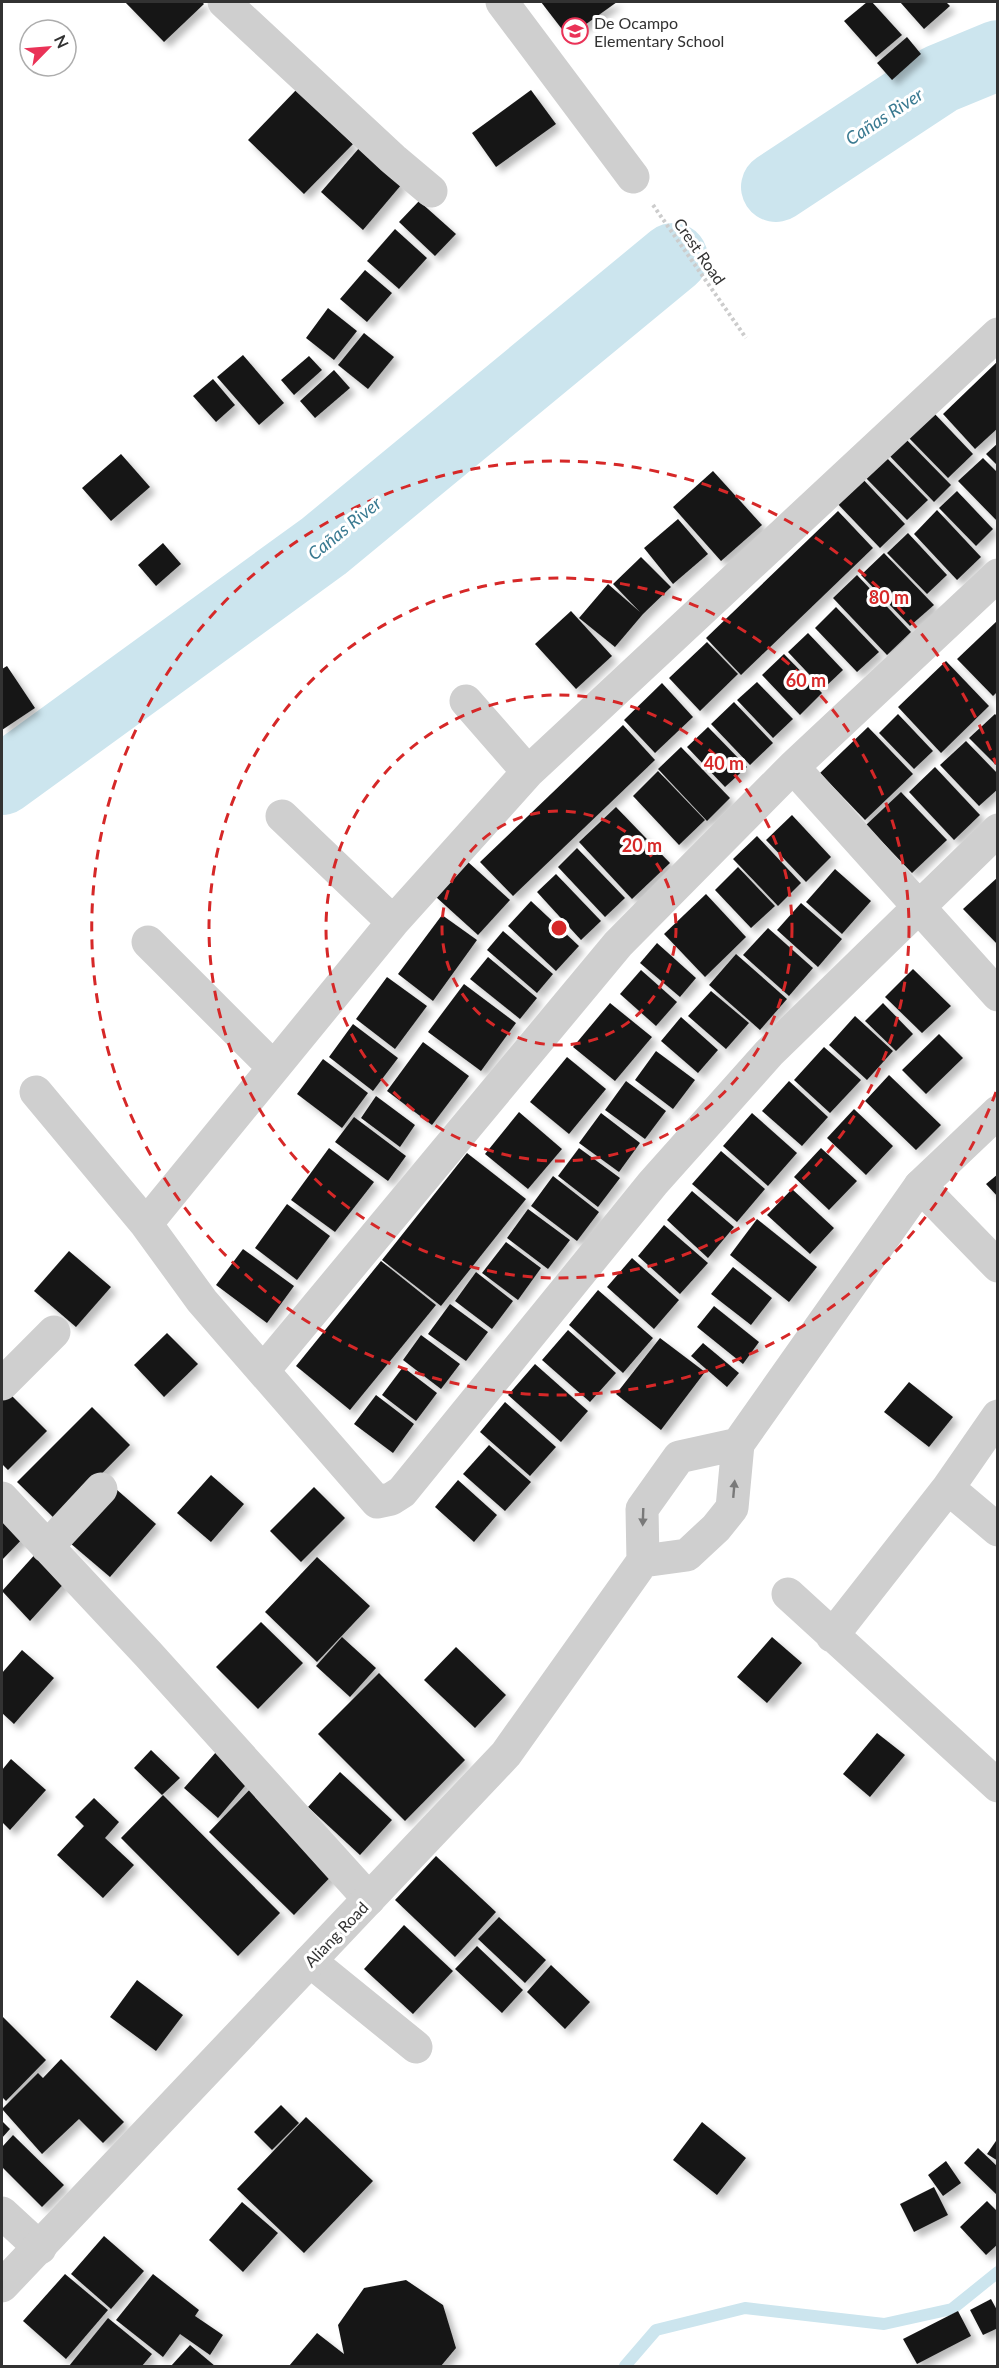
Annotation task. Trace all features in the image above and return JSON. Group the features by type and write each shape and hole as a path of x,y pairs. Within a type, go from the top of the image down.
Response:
{"street":[{"path":"224,2 393,159 431,191"},
{"path":"502,2 633,177"},
{"path":"146,1224 393,922 528,772 998,334"},
{"path":"263,1371 618,944 793,767 998,575"},
{"path":"466,701 528,772"},
{"path":"793,767 998,995"},
{"path":"282,816 393,922"},
{"path":"36,1092 146,1224 202,1301 377,1502 391,1499 402,1492 653,1183 769,1053 918,905 998,830"},
{"path":"148,942 273,1067"},
{"path":"738,1444 679,1457 642,1509 643,1561 687,1555 721,1522 732,1508 738,1444 920,1186 998,1112"},
{"path":"920,1186 998,1266"},
{"path":"2,1384 54,1332"},
{"path":"832,1636 948,1488 998,1416"},
{"path":"948,1488 998,1530"},
{"path":"47,1546 101,1489"},
{"path":"2,1498 148,1653 369,1899"},
{"name":"Aliang Road","path":"2,2286 506,1754 643,1561"},
{"path":"788,1594 998,1786"},
{"path":"310,1961 416,2047"},
{"path":"2,2213 40,2248"}],"path":[{"name":"Crest Road","path":"633,177 746,338"}],"building":[{"path":"125,2 202,2 204,4 164,42"},
{"path":"541,2 617,2 568,37"},
{"path":"867,2 872,2 902,35 876,57 844,21"},
{"path":"900,2 946,2 950,6 924,29"},
{"path":"907,37 921,54 892,80 877,63"},
{"path":"297,89 353,144 304,194 248,140"},
{"path":"531,90 556,124 496,167 472,133"},
{"path":"360,147 402,184 363,230 321,192"},
{"path":"419,201 456,234 435,256 399,222"},
{"path":"395,229 427,258 399,289 367,261"},
{"path":"365,270 392,293 367,322 340,299"},
{"path":"328,308 357,331 334,360 306,338"},
{"path":"364,333 394,357 368,389 338,365"},
{"path":"243,355 284,403 259,425 217,377"},
{"path":"309,356 322,370 294,395 281,380"},
{"path":"998,361 998,428 975,449 943,414"},
{"path":"334,370 350,388 315,418 300,401"},
{"path":"213,379 235,405 216,422 193,396"},
{"path":"933,412 973,454 948,478 908,437"},
{"path":"900,433 951,485 934,502 883,449"},
{"path":"998,443 998,466 986,454"},
{"path":"121,454 150,487 111,521 82,488"},
{"path":"885,456 928,500 907,520 864,476"},
{"path":"983,458 998,473 998,522 958,481"},
{"path":"713,471 762,525 721,561 673,507"},
{"path":"859,475 905,524 880,548 833,499"},
{"path":"957,491 993,529 976,546 939,508"},
{"path":"937,510 981,557 957,580 914,534"},
{"path":"838,511 873,548 741,675 706,638"},
{"path":"678,519 708,554 673,584 644,548"},
{"path":"908,533 947,575 927,594 887,553"},
{"path":"163,543 181,564 156,586 138,565"},
{"path":"884,553 934,605 910,626 861,575"},
{"path":"641,557 671,587 643,614 615,647 579,618 608,584 640,612 613,584"},
{"path":"857,575 911,632 887,655 833,598"},
{"path":"836,607 879,652 857,672 815,628"},
{"path":"571,611 612,656 576,689 535,644"},
{"path":"998,620 998,691 993,696 957,659"},
{"path":"808,633 843,670 823,689 788,652"},
{"path":"707,642 738,674 700,711 669,678"},
{"path":"784,654 822,693 800,715 762,675"},
{"path":"946,661 989,706 941,753 898,707"},
{"path":"7,666 35,708 2,730 2,669"},
{"path":"757,682 793,719 773,738 737,700"},
{"path":"662,683 693,717 655,753 624,720"},
{"path":"734,702 773,743 750,765 711,724"},
{"path":"898,714 933,751 914,769 879,733"},
{"path":"995,714 998,717 998,767 969,738"},
{"path":"623,725 655,760 513,896 480,862"},
{"path":"708,727 747,767 725,787 687,747"},
{"path":"868,727 913,774 865,820 820,773"},
{"path":"966,741 998,774 998,789 979,806 940,765"},
{"path":"681,747 730,798 707,821 658,769"},
{"path":"935,767 980,815 954,840 909,792"},
{"path":"658,771 705,820 679,845 633,796"},
{"path":"901,792 947,840 912,873 866,825"},
{"path":"616,807 670,863 632,899 579,842"},
{"path":"792,815 831,857 806,882 766,840"},
{"path":"757,836 801,883 778,906 733,859"},
{"path":"577,848 625,898 605,917 558,867"},
{"path":"468,862 510,900 478,935 436,897"},
{"path":"738,867 775,906 751,928 715,890"},
{"path":"835,869 871,901 842,934 806,902"},
{"path":"556,874 601,921 581,940 537,892"},
{"path":"998,877 998,945 963,909"},
{"path":"706,894 746,937 705,977 664,934"},
{"path":"531,901 579,946 556,971 508,926"},
{"path":"801,903 842,939 818,967 777,930"},
{"path":"442,915 477,940 433,1001 398,974"},
{"path":"768,928 813,968 789,996 743,955"},
{"path":"503,931 553,974 537,993 487,950"},
{"path":"657,943 696,978 680,997 640,963"},
{"path":"736,954 787,999 760,1030 709,985"},
{"path":"488,957 537,998 520,1019 470,979"},
{"path":"913,969 951,1006 922,1033 885,997"},
{"path":"641,970 677,1002 656,1026 620,994"},
{"path":"387,977 427,1006 395,1049 356,1019"},
{"path":"464,984 516,1023 481,1071 428,1032"},
{"path":"711,991 749,1023 726,1049 688,1016"},
{"path":"610,1003 652,1037 615,1081 573,1047"},
{"path":"883,1003 913,1034 896,1051 865,1021"},
{"path":"855,1016 893,1051 867,1080 829,1045"},
{"path":"681,1017 718,1050 698,1073 661,1041"},
{"path":"353,1024 398,1058 373,1091 329,1057"},
{"path":"939,1034 963,1058 926,1094 902,1070"},
{"path":"423,1042 469,1076 432,1125 387,1091"},
{"path":"824,1047 861,1080 830,1113 794,1080"},
{"path":"656,1051 695,1080 673,1109 635,1080"},
{"path":"567,1057 606,1089 569,1134 530,1102"},
{"path":"323,1059 368,1093 342,1128 297,1094"},
{"path":"889,1075 941,1125 916,1150 865,1101"},
{"path":"626,1081 666,1111 645,1139 605,1110"},
{"path":"789,1081 828,1117 802,1146 762,1111"},
{"path":"376,1096 415,1125 400,1147 361,1118"},
{"path":"854,1109 893,1146 866,1175 827,1138"},
{"path":"519,1112 562,1149 528,1189 485,1154"},
{"path":"601,1113 640,1143 619,1172 579,1143"},
{"path":"752,1113 797,1153 768,1186 723,1146"},
{"path":"354,1117 406,1156 388,1181 335,1142"},
{"path":"329,1148 374,1182 335,1232 291,1200"},
{"path":"579,1148 620,1178 598,1207 558,1176"},
{"path":"821,1148 857,1181 829,1210 794,1177"},
{"path":"721,1151 765,1189 737,1222 692,1184"},
{"path":"467,1153 526,1199 441,1306 382,1260"},
{"path":"998,1174 998,1197 986,1184"},
{"path":"553,1176 599,1212 577,1241 531,1206"},
{"path":"792,1189 834,1228 810,1254 767,1215"},
{"path":"692,1191 734,1227 708,1258 667,1220"},
{"path":"287,1204 330,1236 297,1280 255,1248"},
{"path":"528,1209 570,1240 548,1269 507,1238"},
{"path":"757,1219 817,1267 789,1302 730,1255"},
{"path":"664,1225 708,1263 680,1294 638,1256"},
{"path":"506,1242 541,1268 518,1300 482,1273"},
{"path":"243,1249 294,1286 267,1323 216,1285"},
{"path":"69,1251 111,1287 76,1327 34,1291"},
{"path":"632,1258 679,1300 654,1329 607,1287"},
{"path":"381,1261 436,1305 350,1410 296,1366"},
{"path":"733,1267 772,1298 751,1325 711,1294"},
{"path":"476,1272 513,1301 492,1329 455,1301"},
{"path":"598,1290 653,1338 623,1373 569,1325"},
{"path":"450,1304 488,1332 466,1361 428,1334"},
{"path":"714,1306 759,1342 743,1364 697,1327"},
{"path":"568,1330 616,1373 590,1402 542,1360"},
{"path":"167,1333 198,1364 164,1397 134,1365"},
{"path":"421,1335 460,1364 441,1389 403,1360"},
{"path":"660,1338 705,1372 661,1430 616,1394"},
{"path":"703,1343 739,1373 727,1387 691,1356"},
{"path":"535,1364 588,1411 561,1442 508,1395"},
{"path":"403,1367 437,1393 416,1421 382,1395"},
{"path":"909,1382 953,1417 929,1447 884,1412"},
{"path":"9,1393 47,1431 8,1470 2,1464 2,1400"},
{"path":"376,1395 414,1424 393,1453 354,1424"},
{"path":"505,1402 556,1447 530,1476 480,1432"},
{"path":"92,1407 130,1445 56,1520 17,1482"},
{"path":"489,1445 531,1482 505,1511 463,1474"},
{"path":"211,1475 244,1504 211,1542 177,1513"},
{"path":"458,1480 497,1515 474,1542 435,1507"},
{"path":"314,1487 345,1518 301,1562 270,1531"},
{"path":"116,1489 156,1524 110,1577 70,1543"},
{"path":"2,1508 28,1533 2,1560"},
{"path":"38,1551 68,1579 30,1621 2,1591"},
{"path":"317,1557 370,1606 317,1662 265,1612"},
{"path":"261,1622 303,1663 258,1709 216,1667"},
{"path":"342,1637 376,1668 350,1697 316,1666"},
{"path":"772,1637 802,1663 767,1703 737,1677"},
{"path":"456,1647 506,1695 475,1728 424,1680"},
{"path":"22,1650 54,1678 14,1724 2,1713 2,1673"},
{"path":"379,1673 465,1760 405,1821 318,1734"},
{"path":"877,1733 905,1755 870,1797 843,1774"},
{"path":"151,1750 180,1778 162,1795 134,1768"},
{"path":"217,1751 250,1780 218,1818 184,1788"},
{"path":"11,1759 46,1790 10,1830 2,1822 2,1770"},
{"path":"340,1772 392,1820 360,1855 308,1807"},
{"path":"255,1784 340,1867 294,1915 209,1832"},
{"path":"163,1795 280,1913 238,1956 121,1838"},
{"path":"94,1798 119,1822 105,1838 134,1865 103,1898 57,1855 84,1826 75,1817"},
{"path":"436,1856 496,1912 455,1957 395,1900"},
{"path":"499,1917 546,1960 525,1983 478,1939"},
{"path":"404,1925 453,1971 413,2014 364,1969"},
{"path":"477,1946 523,1990 502,2013 455,1969"},
{"path":"551,1965 590,2002 565,2029 527,1992"},
{"path":"137,1980 183,2015 156,2051 110,2017"},
{"path":"2,2016 46,2060 6,2101 2,2097"},
{"path":"61,2059 124,2122 103,2143 79,2119 42,2154 2,2109 38,2073 43,2078"},
{"path":"281,2105 299,2123 272,2150 254,2132"},
{"path":"306,2117 373,2181 304,2253 237,2189"},
{"path":"2,2121 10,2129 2,2138"},
{"path":"702,2122 746,2158 717,2195 673,2160"},
{"path":"13,2135 64,2185 42,2207 2,2167 2,2147"},
{"path":"998,2138 998,2161 987,2154"},
{"path":"978,2148 998,2167 998,2196 964,2163"},
{"path":"946,2161 961,2183 943,2196 928,2175"},
{"path":"934,2187 948,2215 914,2232 900,2204"},
{"path":"987,2201 998,2212 998,2244 986,2255 960,2227"},
{"path":"242,2202 278,2233 243,2272 209,2240"},
{"path":"104,2236 144,2271 111,2309 71,2274"},
{"path":"65,2274 108,2310 66,2359 23,2321"},
{"path":"153,2274 199,2310 195,2316 223,2335 210,2355 180,2334 163,2357 116,2320"},
{"path":"406,2280 443,2305 456,2348 441,2366 289,2366 317,2333 344,2354 338,2325 364,2288"},
{"path":"991,2299 998,2312 998,2328 983,2335 970,2310"},
{"path":"958,2311 971,2336 917,2364 903,2339"},
{"path":"108,2318 152,2354 142,2366 69,2366"},
{"path":"190,2345 215,2366 171,2366"}],"waterway":[{"name":"Cañas River","path":"776,187 940,79 998,55"},
{"name":"Cañas River","path":"2,780 324,546 673,258"},
{"path":"625,2366 656,2330 745,2308 884,2324 952,2309 998,2272"}],"place":[{"name":"De Ocampo Elementary School","path":"575,31"}]}
